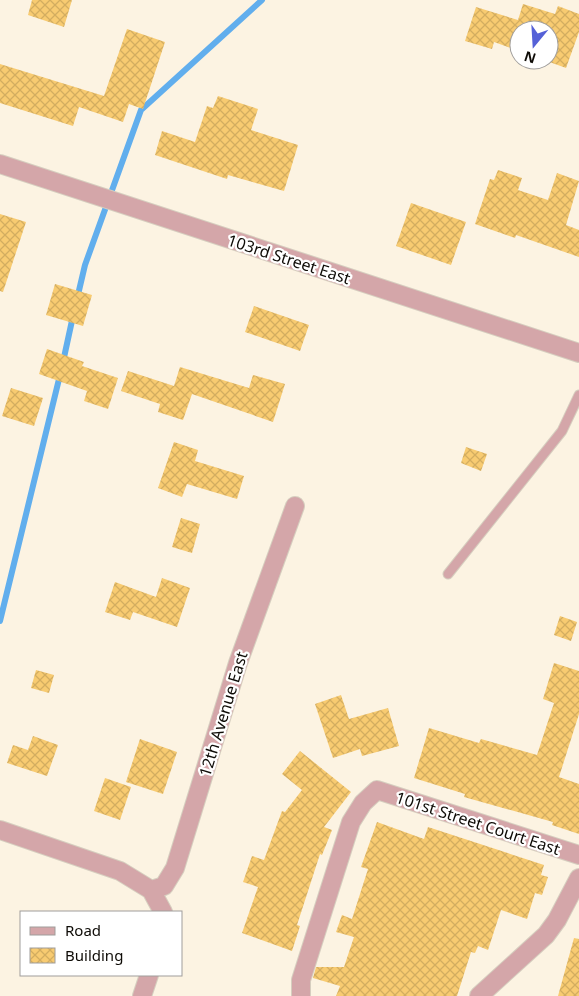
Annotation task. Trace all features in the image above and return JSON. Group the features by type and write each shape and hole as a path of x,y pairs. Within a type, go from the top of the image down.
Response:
{"street":[{"name":"103rd Street East","path":"0,164 579,353"},
{"name":"12th Avenue East","path":"152,890 164,886 176,868 238,663 294,506"},
{"name":"101st Street Court East","path":"302,996 301,980 351,822 363,803 377,790 579,855"},
{"path":"0,830 120,870 152,890 162,911"},
{"path":"479,996 546,935 557,920 579,878"},
{"path":"142,996 149,976"}],"lane":[{"path":"448,574 562,431 579,395"}],"building":[{"path":"32,0 72,0 64,27 28,15"},
{"path":"523,4 555,14 558,6 579,14 579,32 566,68 559,65 559,20 518,20"},
{"path":"476,7 518,20 509,20 509,47 494,42 492,49 465,41"},
{"path":"127,29 165,42 143,109 129,104 123,122 79,107 73,126 0,103 0,64 104,96"},
{"path":"218,96 258,109 251,130 298,145 284,191 228,175 227,179 155,155 162,131 195,142 207,106 213,108"},
{"path":"498,170 522,178 518,190 548,200 557,173 579,181 566,225 579,230 579,257 516,235 515,238 475,224 490,179 494,180"},
{"path":"411,203 466,222 451,265 396,246"},
{"path":"0,214 26,222 3,292 0,291"},
{"path":"55,284 92,295 83,326 46,315"},
{"path":"254,306 309,325 300,351 245,332"},
{"path":"47,349 84,362 82,366 118,378 108,409 84,401 87,391 39,374"},
{"path":"180,367 249,388 253,375 285,384 273,422 192,394 183,420 158,412 160,404 121,391 128,371 174,386"},
{"path":"11,388 43,398 34,426 2,416"},
{"path":"174,442 198,450 195,461 244,476 237,499 187,484 182,497 158,488"},
{"path":"466,447 487,454 481,471 461,463"},
{"path":"181,518 200,524 192,553 172,547"},
{"path":"162,578 190,588 177,627 133,612 130,620 105,612 115,582 156,597"},
{"path":"560,616 577,622 571,641 554,635"},
{"path":"554,663 579,671 579,714 559,777 579,784 579,834 552,825 553,822 464,797 465,794 414,778 429,728 479,743 481,739 537,755 554,703 543,699"},
{"path":"36,670 54,675 49,693 31,688"},
{"path":"341,695 349,719 388,708 399,746 362,756 360,749 333,758 315,704"},
{"path":"33,736 58,745 47,776 7,763 13,745 28,750"},
{"path":"140,739 177,752 163,794 126,782"},
{"path":"300,751 351,792 324,827 332,830 322,855 320,854 297,925 300,926 292,951 242,933 258,887 243,882 252,856 264,860 282,811 285,812 302,790 282,774"},
{"path":"105,778 131,787 120,820 94,811"},
{"path":"377,822 424,839 428,827 544,865 541,875 548,877 542,895 535,893 527,919 501,910 488,950 478,946 475,953 471,952 457,996 336,996 340,986 313,978 316,967 344,967 354,937 336,932 342,915 352,919 368,869 361,867"},
{"path":"574,938 579,939 579,996 558,996"}],"waterway":[{"path":"77,299 85,265 141,110 262,0"},
{"path":"63,362 73,316"},
{"path":"0,621 60,375"}]}
